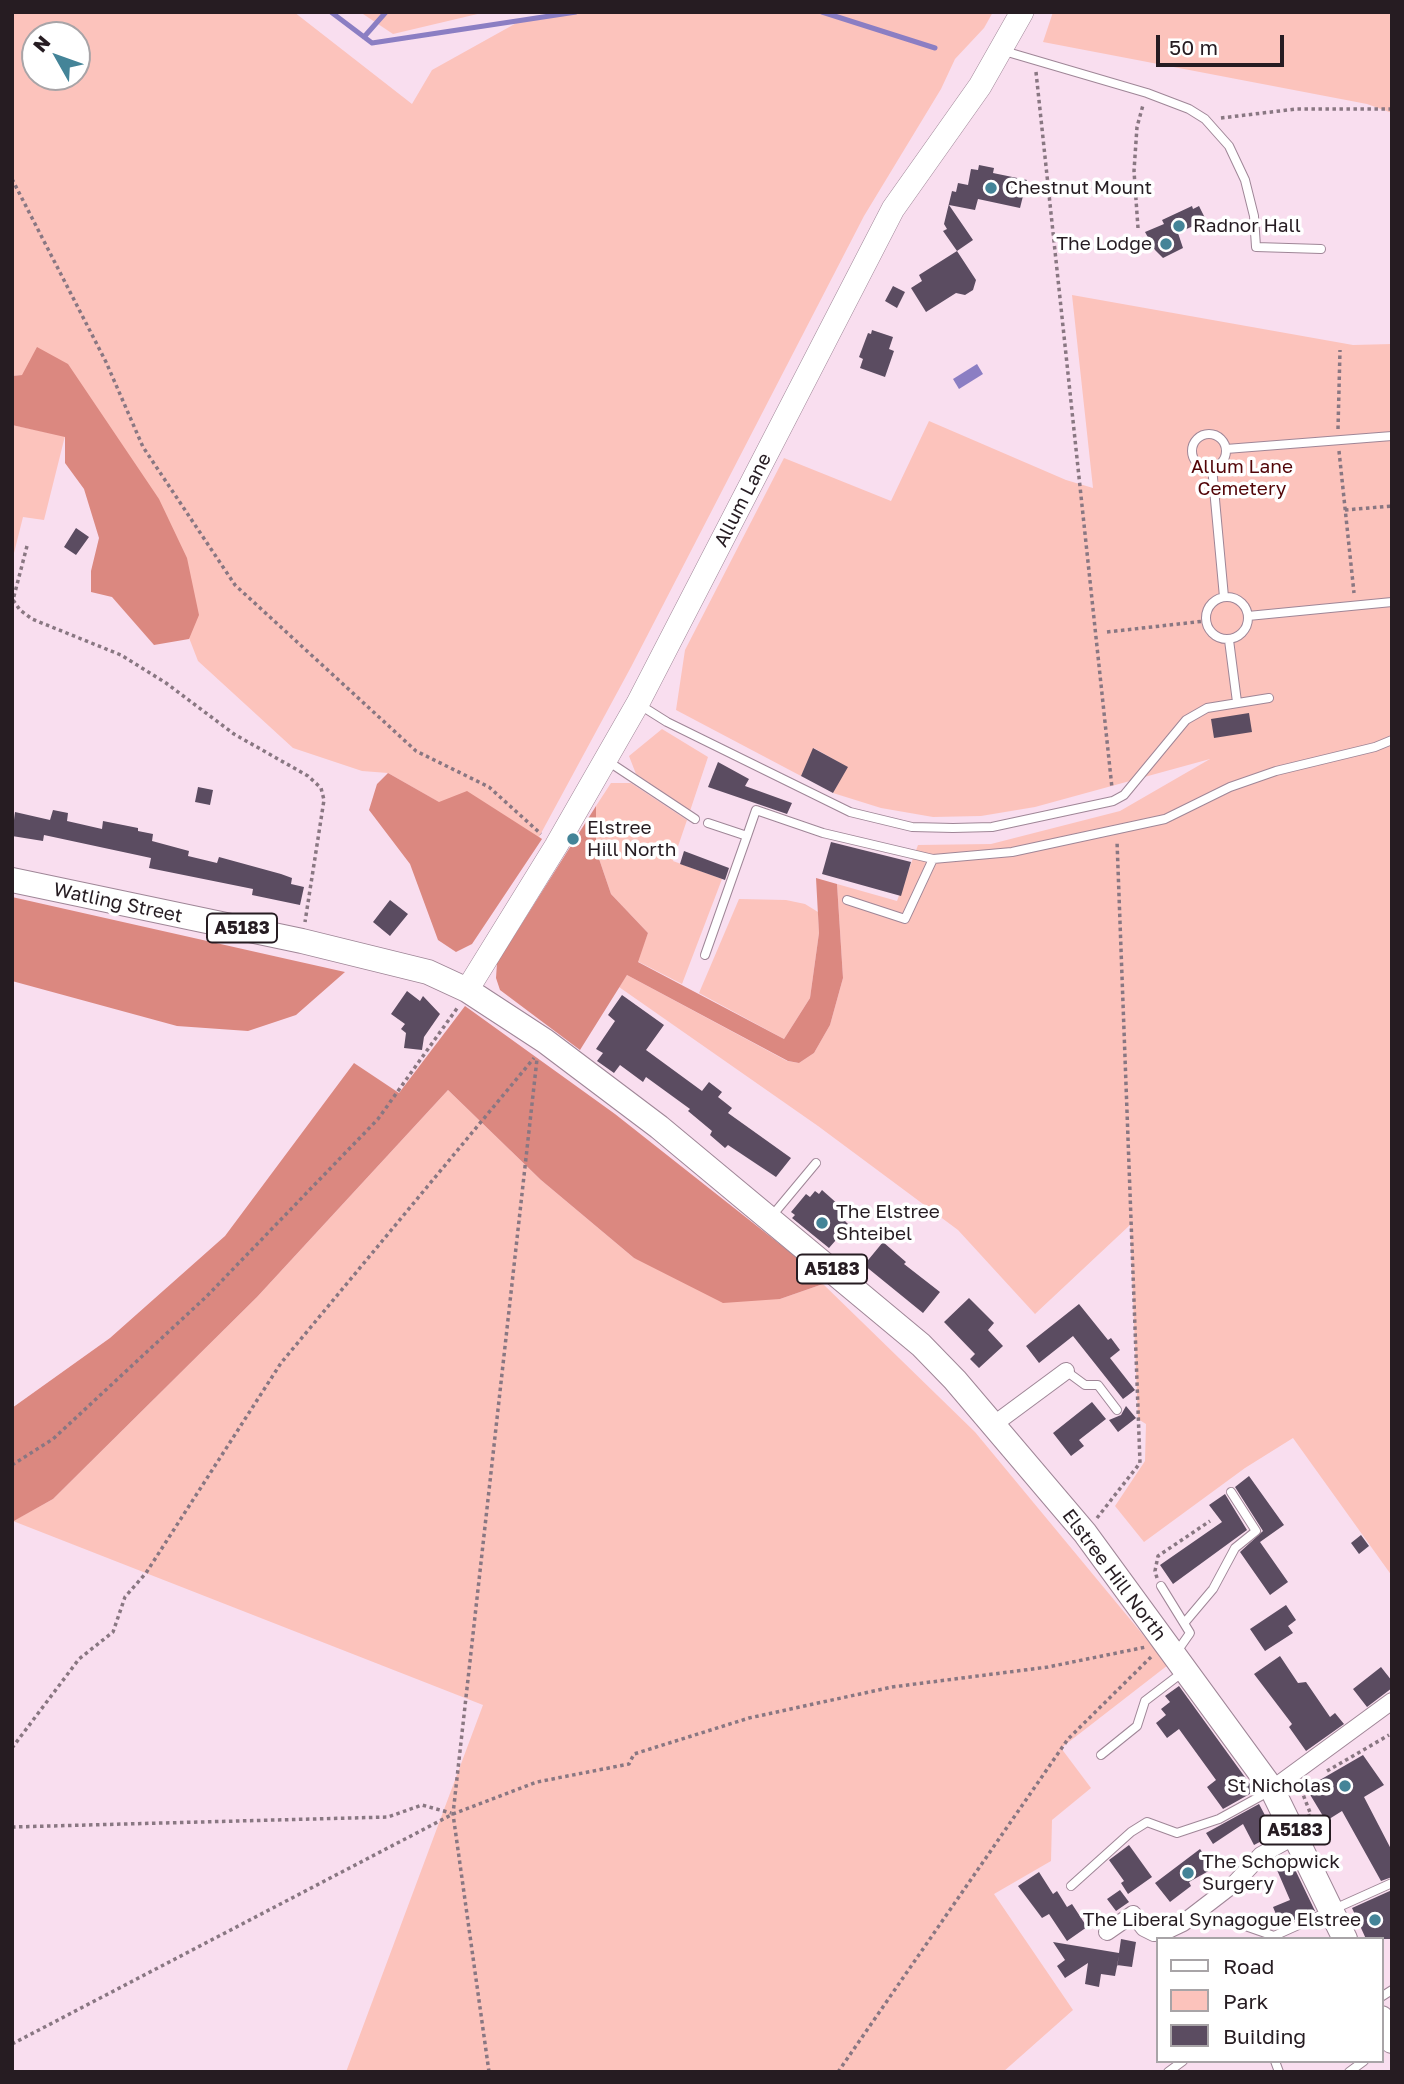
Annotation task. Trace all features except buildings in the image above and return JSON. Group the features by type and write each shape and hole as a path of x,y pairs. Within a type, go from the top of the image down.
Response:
{"main road":[{"name":"Allum Lane","path":"467,989 606,761 638,703 894,209 1003,50 1022,12"},
{"name":"Watling Street","path":"12,880 302,941 428,972 467,989"},
{"name":"Elstree Hill North","path":"467,989 545,1041 659,1127 771,1217 921,1345 1086,1534 1272,1789"},
{"name":"A5183","path":"1272,1789 1295,1830 1344,1937"},
{"path":"1383,2022 1392,2042"}],"street":[{"path":"993,1425 1066,1371"},
{"path":"1272,1789 1392,1701"},
{"path":"1107,1932 1133,1914 1144,1928 1154,1933 1164,1932 1183,1923 1235,1883 1261,1855 1295,1830"}],"lane":[{"path":"1003,50 1147,93 1189,109 1205,119 1229,146 1245,180 1254,216 1256,247 1321,249"},
{"path":"1205,434 1219,437 1226,449 1223,461 1212,467 1198,463 1194,457 1194,443 1205,434"},
{"path":"1226,449 1392,436"},
{"path":"1212,467 1224,597"},
{"path":"1224,597 1240,602 1248,616 1243,632 1229,640 1213,635 1205,621 1210,605 1224,597"},
{"path":"1248,616 1392,602"},
{"path":"1229,640 1237,702"},
{"path":"638,703 667,722 850,812 912,827 992,827 1113,800 1124,795 1186,720 1207,708 1269,698"},
{"path":"705,955 756,810 823,833 933,859 1012,852 1165,819 1230,787 1276,771 1375,747 1392,740"},
{"path":"606,761 695,819"},
{"path":"708,823 747,836"},
{"path":"847,900 905,919 933,859"},
{"path":"771,1217 816,1163"},
{"path":"1066,1371 1085,1385 1098,1385 1117,1410"},
{"path":"1186,1621 1213,1589 1235,1548 1256,1531 1231,1492"},
{"path":"1101,1755 1137,1726 1145,1701 1191,1633 1186,1621 1161,1586"},
{"path":"1071,1886 1131,1832 1147,1822 1177,1833 1219,1819 1272,1789"},
{"path":"1228,1920 1274,1936 1392,1883"}],"path":[{"path":"1037,59 1037,102 1113,800"},
{"path":"1138,228 1134,207 1136,127 1147,93"},
{"path":"1205,119 1296,109 1392,110"},
{"path":"12,178 106,362 143,447 234,585 416,751 489,787 547,841"},
{"path":"1340,350 1338,441 1356,605"},
{"path":"1345,510 1392,506"},
{"path":"27,546 13,600 20,610 32,619 121,655 166,683 234,734 308,776 321,788 324,800 302,941"},
{"path":"1107,632 1205,621"},
{"path":"1091,1527 1140,1463 1116,828"},
{"path":"12,1465 53,1439 207,1296 369,1129 452,1017 467,989"},
{"path":"12,1748 79,1660 113,1632 125,1597 146,1573 281,1363 538,1054 453,1814 489,2072"},
{"path":"1161,1586 1155,1571 1158,1556 1210,1521"},
{"path":"12,2045 453,1814 537,1782 629,1764 634,1754 749,1718 892,1687 1048,1667 1175,1656"},
{"path":"838,2072 1068,1740 1175,1656"},
{"path":"1322,1774 1389,1735"},
{"path":"1295,1830 1311,1815 1300,1788 1311,1781"},
{"path":"12,1827 388,1818 422,1805 453,1814"}],"green space":[{"path":"12,12 294,12 412,104 432,70 520,21 585,12 993,12 984,28 955,59 941,89 864,216 631,667 539,837 542,839 463,816 388,773 362,771 293,748 198,661 112,439 22,375 12,376"},
{"path":"360,12 486,12 393,34"},
{"path":"1053,12 1392,12 1392,113 1367,104 1043,42"},
{"name":"Allum Lane Cemetery","path":"1072,295 1353,345 1392,344 1392,1576 1293,1438 1245,1468 1144,1542 1115,1506 1145,1461 1146,1424 1138,1419 1130,1225 1035,1314 958,1230 818,1126 619,987 627,975 787,1061 799,1063 814,1053 830,1025 843,978 837,884 897,901 918,845 991,844 1120,811 1210,759 1035,807 981,816 933,817 881,808 833,793 847,767 814,748 801,776 676,710 685,650 784,458 891,501 929,421 1066,480 1093,488"},
{"path":"12,425 65,436 44,520 23,517 12,561"},
{"path":"662,729 708,757 690,811 636,774 629,756"},
{"path":"611,783 631,783 687,820 673,861 722,879 682,984 637,961 648,933 611,894 596,850 596,806"},
{"path":"739,899 786,900 805,904 818,912 819,933 810,998 784,1039 699,993"},
{"path":"448,1090 541,1180 634,1258 780,1299 823,1284 975,1432 1168,1665 1061,1748 1091,1788 1052,1820 1051,1861 994,1894 1073,2010 1003,2072 346,2072 483,1705 13,1521 53,1499 257,1297"}],"shaded area":[{"path":"37,347 68,364 159,499 187,558 199,615 189,639 154,645 112,597 91,592 91,571 99,538 84,489 65,463 65,437 12,425 12,376 22,375"},
{"path":"977,364 983,374 959,389 953,379"},
{"path":"388,773 439,802 467,791 542,839 472,944 456,952 438,940 410,864 369,810 377,784"},
{"path":"596,806 596,850 611,894 648,933 638,962 784,1039 810,998 819,933 816,878 837,884 843,978 830,1025 814,1053 799,1063 788,1061 627,975 580,1050 500,990 496,978 497,963"},
{"path":"12,897 345,972 296,1015 248,1031 177,1026 12,981"},
{"path":"465,1006 615,1114 800,1260 823,1284 780,1299 723,1303 634,1258 541,1180 448,1090 257,1297 53,1499 12,1522 12,1408 110,1338 225,1236 354,1063 399,1093"}],"waterway":[{"path":"331,12 372,43 576,12"},
{"path":"364,37 386,12"},
{"path":"822,12 935,48"}],"place":[{"name":"Chestnut Mount","path":"991,188"},
{"name":"Radnor Hall","path":"1179,226"},
{"name":"The Lodge","path":"1166,244"},
{"name":"Elstree Hill North","path":"573,839"},
{"name":"The Elstree Shteibel","path":"822,1223"},
{"name":"St Nicholas","path":"1345,1786"},
{"name":"The Schopwick Surgery","path":"1188,1873"},
{"name":"The Liberal Synagogue Elstree","path":"1375,1920"}]}
